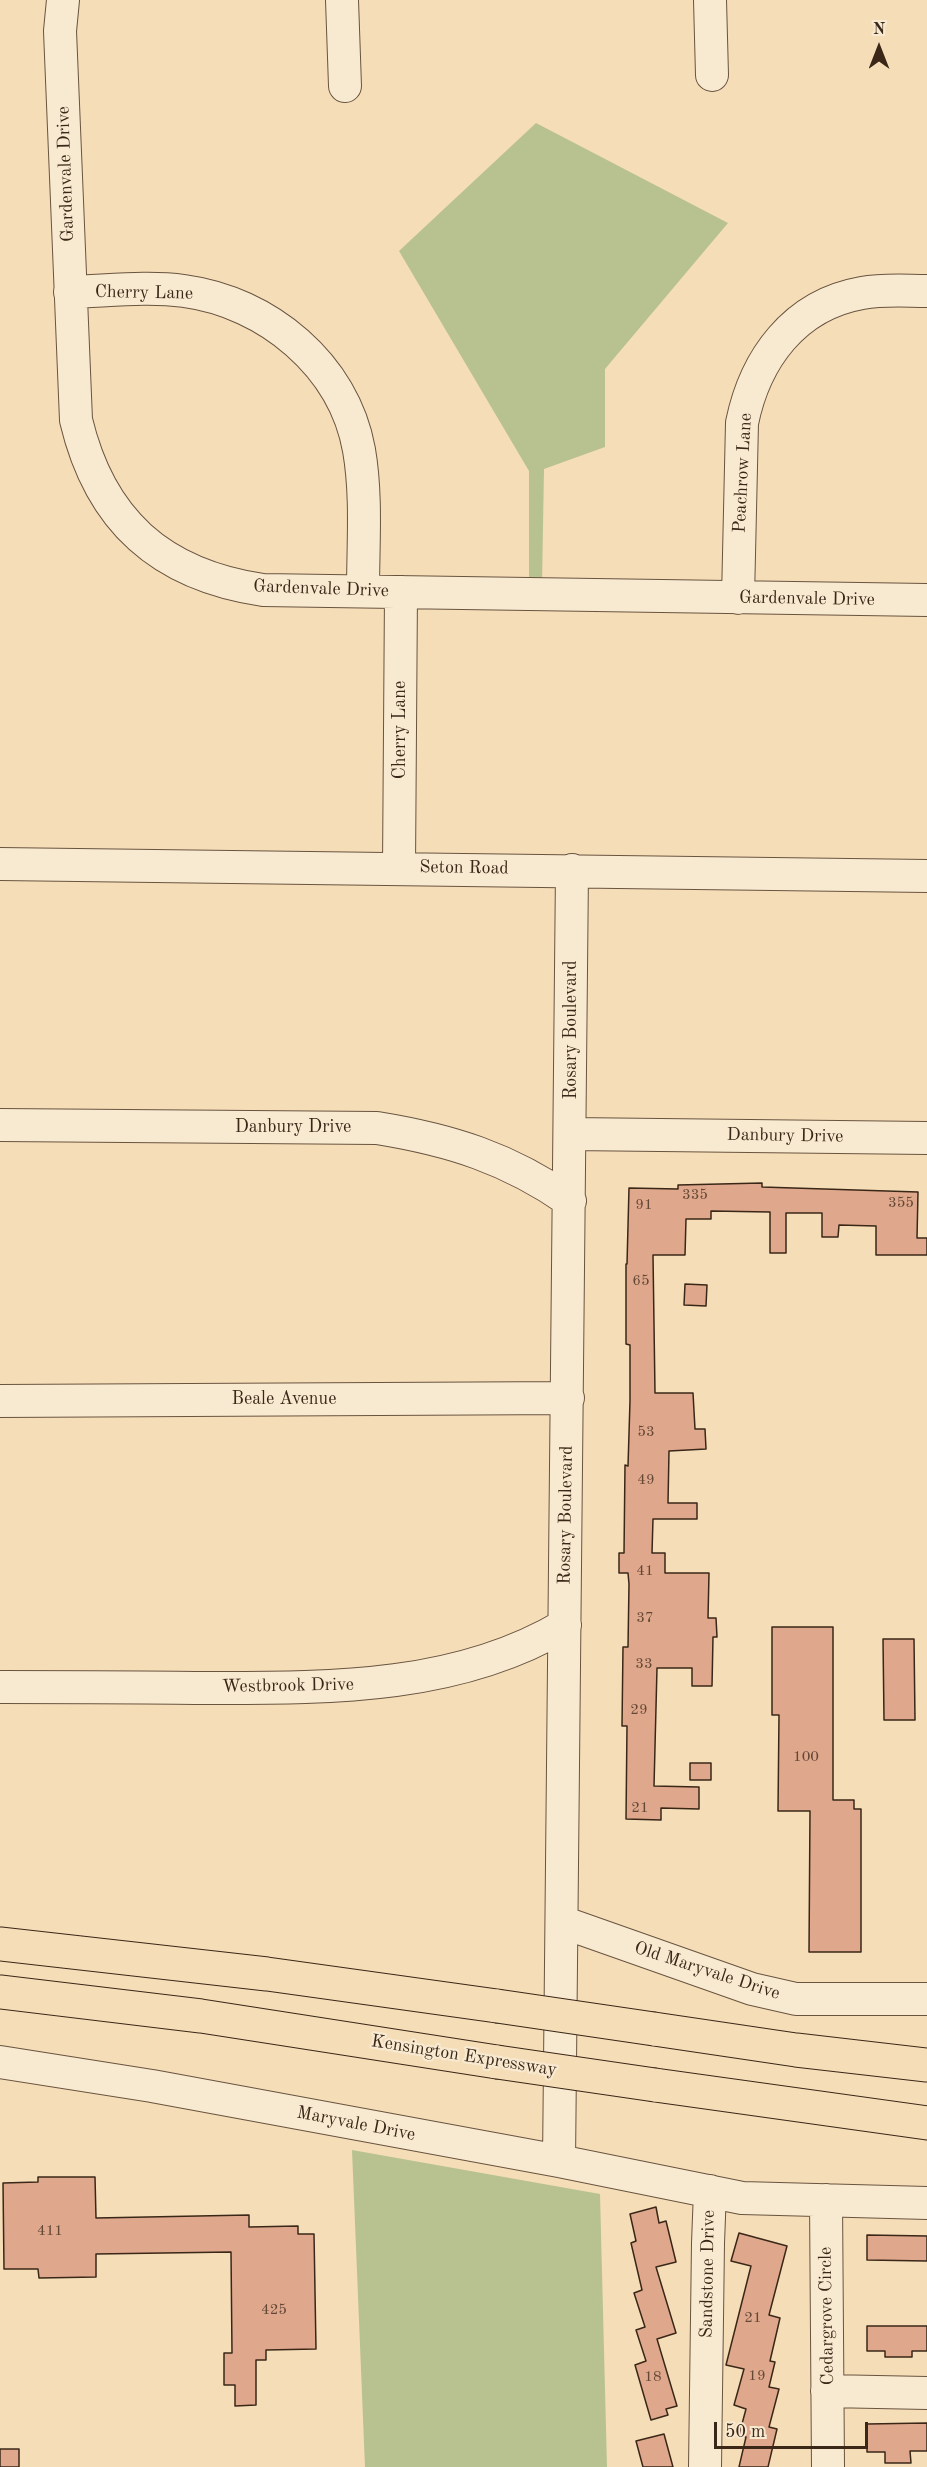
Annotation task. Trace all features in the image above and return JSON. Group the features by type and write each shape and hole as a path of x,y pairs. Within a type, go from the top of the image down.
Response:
{"highway":[{"path":"0,1944 267,1974 796,2050 927,2065"},
{"name":"Kensington Expressway","path":"0,1992 201,2016 776,2104 927,2123"}],"street":[{"name":"Gardenvale Drive","path":"63,0 60,31 74,399 83,447 96,480 114,509 138,535 165,557 196,573 229,585 263,590 927,600"},
{"path":"342,0 345,86"},
{"path":"710,0 712,75"},
{"name":"Cherry Lane","path":"70,292 155,290 183,291 217,297 250,310 296,340 315,360 335,389 351,420 358,446 363,474 363,591"},
{"name":"Peachrow Lane","path":"738,598 742,423 747,398 758,370 776,344 794,326 814,311 837,300 862,293 927,291"},
{"name":"Cherry Lane","path":"399,867 401,592"},
{"name":"Seton Road","path":"0,864 399,867 927,876"},
{"name":"Rosary Boulevard","path":"559,2161 572,870"},
{"name":"Danbury Drive","path":"0,1125 377,1128 408,1133 465,1148 507,1163 570,1201"},
{"name":"Danbury Drive","path":"570,1134 927,1138"},
{"name":"Beale Avenue","path":"0,1401 568,1398"},
{"name":"Westbrook Drive","path":"0,1687 261,1688 354,1685 401,1680 461,1669 526,1646 565,1625"},
{"name":"Old Maryvale Drive","path":"562,1922 752,1989 796,1999 927,1999"},
{"name":"Maryvale Drive","path":"0,2062 152,2086 710,2191"},
{"name":"Sandstone Drive","path":"705,2467 710,2191 742,2198 927,2203"},
{"name":"Cedargrove Circle","path":"826,2200 828,2467"},
{"path":"827,2391 927,2393"}],"green space":[{"path":"536,123 728,223 605,369 605,447 544,469 542,584 529,586 529,471 399,251"},
{"path":"352,2150 600,2194 607,2467 365,2467"}],"building":[{"path":"762,1183 762,1187 918,1192 917,1238 927,1238 927,1255 876,1255 876,1226 839,1225 838,1237 822,1237 822,1213 786,1213 786,1253 770,1253 770,1212 711,1211 711,1219 686,1219 685,1255 653,1255 655,1393 693,1393 695,1429 705,1429 706,1449 669,1451 668,1503 697,1503 697,1519 653,1519 652,1553 665,1553 665,1573 709,1573 708,1618 716,1618 717,1637 713,1637 712,1686 692,1686 692,1668 657,1668 654,1786 699,1787 699,1809 661,1808 661,1820 626,1819 627,1726 622,1726 623,1647 628,1647 629,1584 628,1573 619,1573 619,1553 624,1553 625,1465 628,1466 630,1401 630,1345 626,1344 629,1188 678,1189 678,1185"},
{"path":"685,1284 707,1285 706,1306 684,1305"},
{"path":"772,1627 833,1627 833,1800 854,1800 854,1809 861,1809 861,1952 809,1952 810,1811 778,1811 779,1715 772,1715"},
{"path":"883,1639 914,1639 915,1720 884,1720"},
{"path":"690,1763 711,1763 711,1780 690,1780"},
{"path":"38,2177 95,2177 96,2218 249,2215 249,2227 298,2226 298,2234 314,2234 316,2349 266,2350 266,2360 256,2360 256,2405 235,2406 235,2385 224,2385 224,2353 232,2353 231,2252 96,2254 96,2277 39,2278 38,2269 4,2269 3,2183 38,2182"},
{"path":"656,2207 659,2223 666,2221 676,2262 656,2267 676,2333 657,2339 677,2406 666,2409 668,2415 651,2420 635,2365 646,2361 636,2330 645,2327 634,2293 642,2290 631,2243 636,2241 630,2214"},
{"path":"739,2233 787,2246 769,2315 780,2318 770,2361 775,2362 769,2387 779,2389 769,2427 777,2429 768,2467 739,2467 746,2437 739,2435 746,2409 734,2405 744,2369 726,2365 751,2266 731,2261"},
{"path":"867,2235 927,2236 927,2261 867,2260"},
{"path":"867,2326 927,2326 927,2351 912,2351 912,2357 885,2357 885,2351 867,2351"},
{"path":"927,2423 927,2451 910,2451 911,2463 885,2463 885,2452 867,2452 867,2424"},
{"path":"664,2434 673,2467 643,2467 636,2441"},
{"path":"0,2449 19,2449 19,2467 0,2467"}]}
